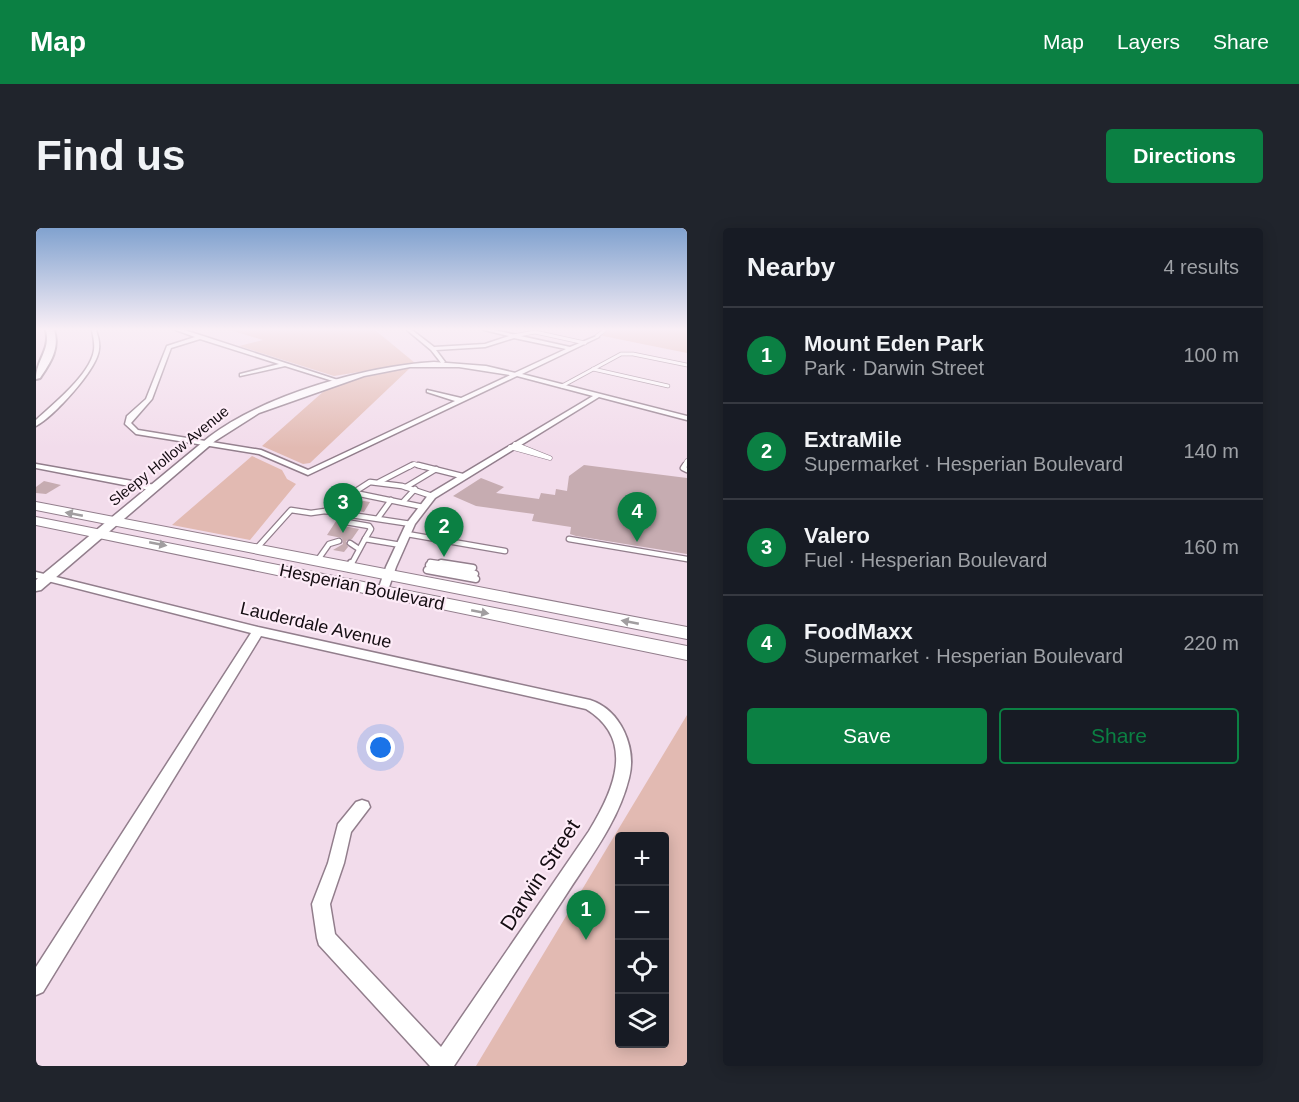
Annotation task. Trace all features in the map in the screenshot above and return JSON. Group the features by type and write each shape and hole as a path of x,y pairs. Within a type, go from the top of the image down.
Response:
{"main road":[{"name":"Hesperian Boulevard","path":"36,506 106,527 385,584 687,653"},
{"name":"Hesperian Boulevard","path":"36,521 106,527 256,549 348,568 385,584 687,633"}],"street":[{"path":"36,424 68,395 86,369"},
{"path":"162,369 144,406 130,417 127,423 136,432 261,452 308,473 527,369"},
{"path":"242,375 265,369"},
{"path":"301,369 338,381"},
{"name":"Sleepy Hollow Avenue","path":"36,587 42,576 239,419 338,381 379,369"},
{"name":"Sleepy Hollow Avenue","path":"495,369 516,374"},
{"path":"516,374 687,418"},
{"path":"429,391 460,400"},
{"path":"385,584 409,529 432,496 597,395"},
{"path":"36,466 155,488"},
{"name":"Lauderdale Avenue","path":"42,576 258,631 590,705"},
{"path":"36,985 258,631"},
{"name":"Darwin Street","path":"442,1065 574,866 615,796 622,777 625,757 620,735 607,717 590,705"},
{"path":"362,807 344,830 336,862 321,904 326,938 442,1065"}],"lane":[{"path":"562,386 593,369"},
{"path":"593,369 668,386"},
{"path":"513,446 550,458 543,458 513,446"},
{"path":"685,469 687,461"},
{"path":"379,482 414,464 462,476"},
{"path":"406,487 436,469"},
{"path":"256,549 291,510 311,513 325,510 370,482 415,489 432,496"},
{"path":"403,502 415,489"},
{"path":"355,493 423,507"},
{"path":"378,518 391,500"},
{"path":"325,510 378,518 409,529 505,550"},
{"path":"346,522 369,526 371,529 365,539 351,548 348,568"},
{"path":"365,539 401,545"},
{"path":"569,539 687,559"},
{"path":"317,561 329,544 336,545"},
{"path":"475,574 428,566 475,574"}],"shaded area":[{"path":"312,369 377,369 334,376"},
{"path":"409,369 310,463 303,464 262,446 324,391 360,378"},
{"path":"252,456 282,470 287,479 296,484 250,540 172,525"},
{"path":"687,715 687,1066 476,1066 615,835 615,1048 669,1048 669,832 617,832"}],"building":[{"path":"584,465 687,478 687,554 576,536 570,534 571,527 532,521 534,514 476,506 453,496 481,478 504,487 496,493 539,499 541,493 555,495 556,489 567,491 569,476"},
{"path":"44,481 61,485 46,494 36,493 36,487"},
{"path":"352,499 370,502 364,512 344,509"},
{"path":"338,518 344,518 342,522 344,526 359,529 352,539 346,541 348,547 344,552 333,550 343,544 342,538 327,535"}],"place":[{"name":"Valero","path":"343,533"},
{"name":"FoodMaxx","path":"637,542"},
{"name":"ExtraMile","path":"444,557"},
{"name":"Mount Eden Park","path":"586,940"}]}
